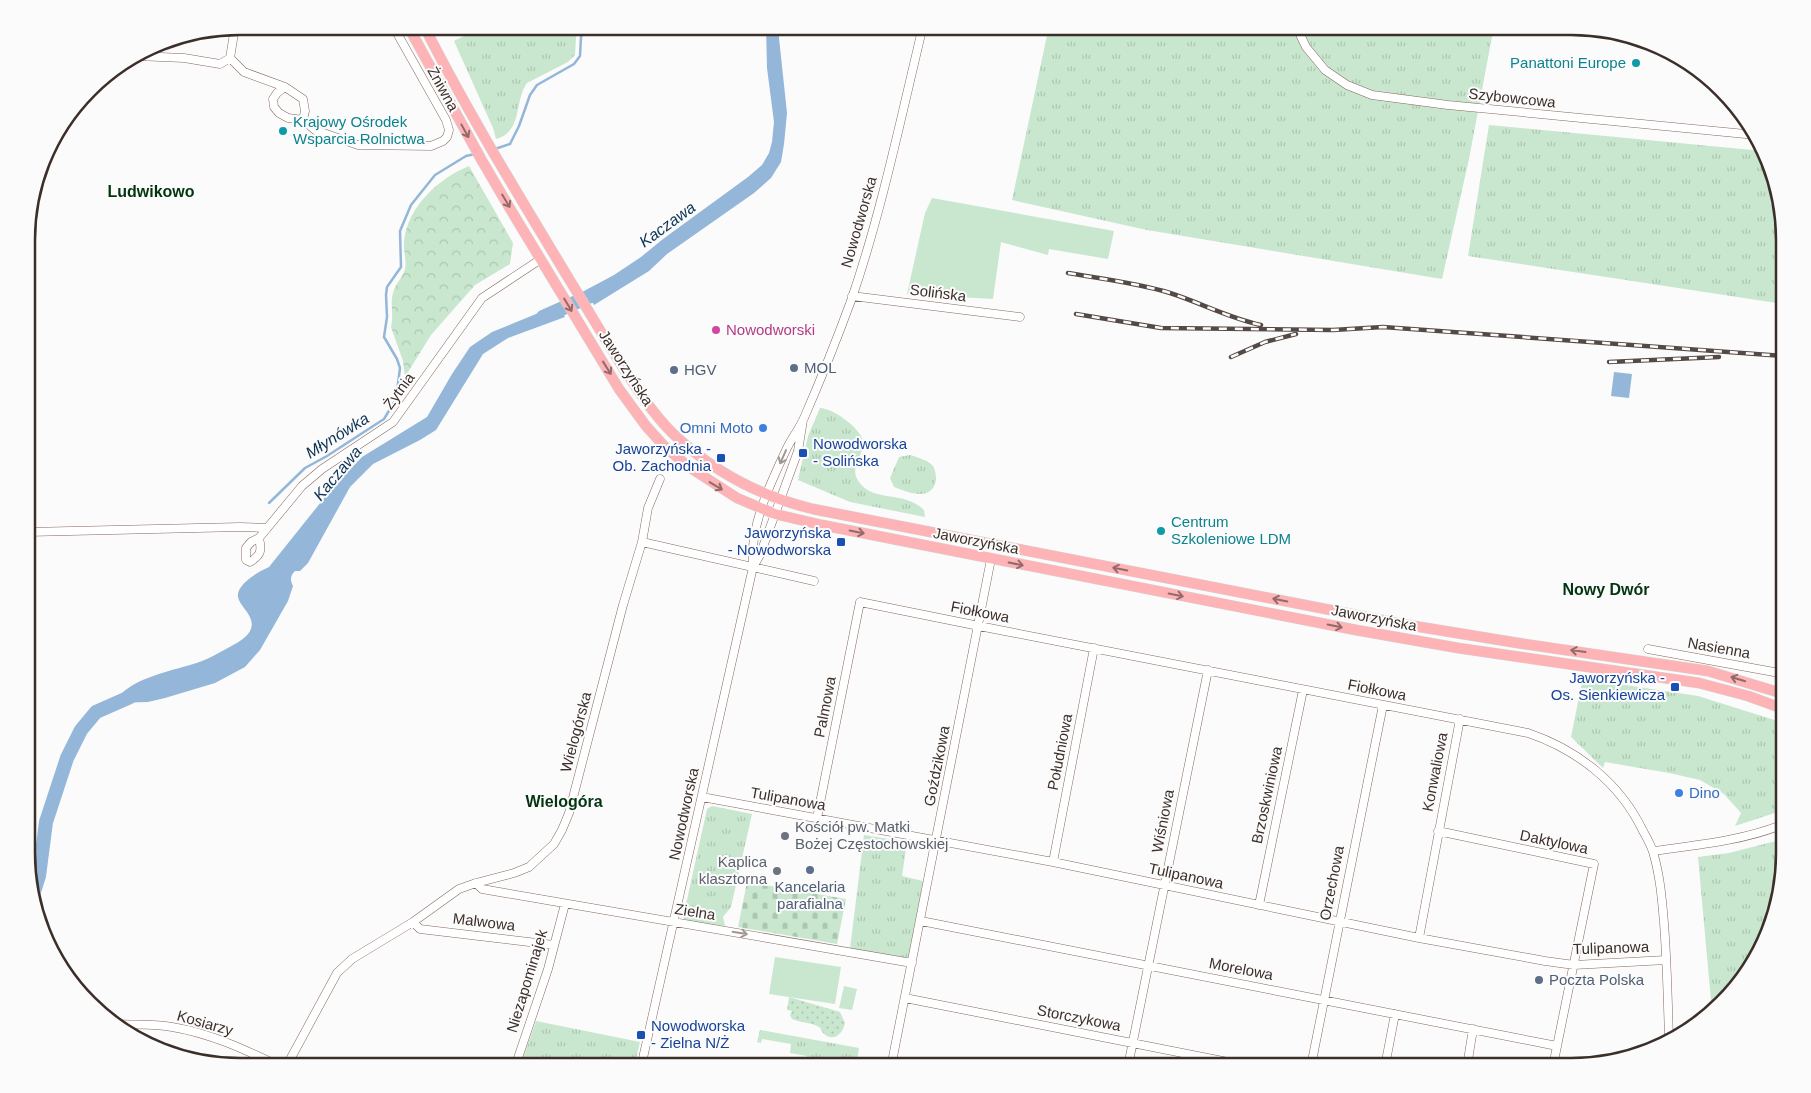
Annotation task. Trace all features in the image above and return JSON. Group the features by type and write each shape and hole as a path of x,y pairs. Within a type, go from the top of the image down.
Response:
{"main road":[{"name":"Jaworzyńska","path":"413,35 481,159 630,405 665,447 688,467 736,498 775,514 991,559 1458,648 1699,683 1776,706"},
{"name":"Jaworzyńska","path":"429,35 495,156 594,321 641,395 658,418 679,440 727,475 768,495 813,509 1402,624 1708,671 1776,691"}],"street":[{"path":"148,56 184,58 220,64 230,58 234,35"},
{"name":"Żniwna","path":"285,87 273,99 274,107 279,113 288,118 303,120 315,130 358,145 431,146 443,141 448,137 449,130 446,120 398,35"},
{"name":"Nowodworska","path":"754,567 752,552 757,522 788,446 803,420 835,344 852,296 885,186 921,35"},
{"name":"Szybowcowa","path":"1300,35 1306,47 1325,70 1347,86 1372,95 1440,104 1747,134"},
{"path":"230,58 244,72 285,87 303,99 305,111 303,120"},
{"name":"Żytnia","path":"259,538 302,486 322,469 393,422 482,298 541,259"},
{"name":"Solińska","path":"852,296 1020,317"},
{"name":"Nowodworska","path":"643,1058 754,567 798,451 803,420"},
{"name":"Wielogórska","path":"291,1058 337,973 352,959 413,922 459,889 514,874 528,866 554,844 569,813 623,605 642,542 648,508 660,479"},
{"path":"35,532 267,528"},
{"path":"642,542 814,581"},
{"name":"Goździkowa","path":"893,1058 991,559"},
{"name":"Fiołkowa","path":"860,602 1303,690 1460,719 1534,736 1564,748 1614,787 1628,803 1653,851 1660,885 1666,960 1669,1034"},
{"name":"Palmowa","path":"817,818 860,602"},
{"name":"Południowa","path":"1053,862 1094,648"},
{"name":"Nasienna","path":"1648,649 1776,672"},
{"name":"Wiśniowa","path":"1130,1058 1208,670"},
{"name":"Brzoskwiniowa","path":"1259,905 1303,690"},
{"name":"Orzechowa","path":"1312,1058 1338,921 1383,705"},
{"name":"Konwaliowa","path":"1419,938 1460,719"},
{"name":"Tulipanowa","path":"702,797 1053,862 1419,938 1574,965 1666,960"},
{"path":"1653,851 1729,840 1758,834 1776,827"},
{"name":"Daktylowa","path":"1438,831 1594,864 1574,965"},
{"name":"Zielna","path":"476,883 482,889 912,964"},
{"name":"Niezapominajek","path":"518,1058 548,968 565,904"},
{"name":"Morelowa","path":"921,921 1557,1046"},
{"name":"Malwowa","path":"413,922 420,929 554,945"},
{"path":"1555,1058 1574,965"},
{"name":"Storczykowa","path":"905,998 1208,1058"},
{"path":"1387,1058 1395,1014"},
{"name":"Kosiarzy","path":"127,1024 172,1027 238,1047 261,1058"},
{"path":"1468,1058 1473,1029"}],"green space":[{"path":"466,35 577,35 575,55 568,62 527,83 520,98 514,123 505,135 496,139 493,128 454,41"},
{"path":"1047,35 1492,35 1469,159 1442,279 1147,230 1012,200"},
{"path":"1489,125 1756,150 1769,187 1776,226 1776,303 1468,256"},
{"path":"469,166 513,243 510,264 475,285 431,335 405,377 403,361 391,327 393,293 405,269 404,245 406,229 411,217 426,195 447,178"},
{"path":"932,198 1114,231 1108,259 1049,249 1048,255 1001,242 993,299 907,294 925,213"},
{"path":"820,408 839,415 858,431 863,442 855,472 859,482 873,492 908,500 916,504 924,510 925,517 850,502 798,480 808,436"},
{"path":"910,455 927,462 934,468 936,479 930,491 919,494 894,487 890,478 899,457"},
{"path":"1586,679 1698,696 1776,720 1776,813 1735,826 1741,813 1724,794 1700,780 1605,762 1603,768 1571,737 1582,682"},
{"path":"712,806 752,814 731,907 723,917 725,926 691,922 683,918 707,809"},
{"path":"864,835 907,842 902,876 923,881 908,957 850,949"},
{"path":"1776,841 1776,867 1772,893 1760,932 1742,967 1711,1002 1698,857 1729,853"},
{"path":"747,882 846,899 837,944 738,927"},
{"path":"775,957 841,967 835,1004 769,994"},
{"path":"844,986 857,989 852,1010 839,1008"},
{"path":"789,997 840,1012 845,1023 840,1034 830,1037 823,1033 820,1027 792,1019 790,1015 792,1011 787,1010"},
{"path":"536,1021 640,1042 636,1058 523,1058"},
{"path":"760,1030 859,1048 857,1058 807,1058 807,1056 790,1053 791,1044 762,1039 761,1043 757,1042"}],"water":[{"path":"766,35 779,35 787,113 781,162 771,178 754,193 667,254 649,271 594,305 586,290 614,275 641,257 762,165 769,153 774,122 767,68"},
{"path":"558,305 565,317 508,338 483,354 436,430 373,464 350,487 308,563 300,571 295,571 291,576 293,586 288,601 260,650 245,667 215,683 165,698 148,702 114,703 123,692 135,684 153,676 205,660 246,636 251,629 252,623 239,601 238,592 249,579 269,567 333,487 362,457 427,417 470,347 492,332"},
{"path":"1614,372 1632,374 1629,398 1611,396"}],"waterway":[{"name":"Młynówka","path":"495,149 510,144 519,126 530,95 537,85 574,64 580,56 582,35"},
{"name":"Młynówka","path":"269,503 305,468 384,419 396,399 400,368 384,337 387,317 387,287 401,267 400,231 411,205 435,175 466,156 475,154"},
{"name":"Kaczawa","path":"543,317 606,289"},
{"name":"Kaczawa","path":"37,882 46,822 67,758 81,730 96,712 130,697"}],"railway":[{"path":"1068,273 1158,290 1261,325"},
{"path":"1076,314 1161,328 1333,330 1383,327 1776,355"},
{"path":"1231,357 1265,342 1296,334"},
{"path":"1609,362 1719,357"}],"place":[{"name":"Panattoni Europe","path":"1636,63"},
{"name":"Krajowy Ośrodek Wsparcia Rolnictwa","path":"283,131"},
{"name":"Nowodworski","path":"716,330"},
{"name":"MOL","path":"794,368"},
{"name":"HGV","path":"674,370"},
{"name":"Omni Moto","path":"763,428"},
{"name":"Nowodworska - Solińska","path":"803,453"},
{"name":"Jaworzyńska - Ob. Zachodnia","path":"721,458"},
{"name":"Centrum Szkoleniowe LDM","path":"1161,531"},
{"name":"Jaworzyńska - Nowodworska","path":"841,542"},
{"name":"Jaworzyńska - Os. Sienkiewicza","path":"1675,687"},
{"name":"Dino","path":"1679,793"},
{"name":"Kościół pw. Matki Bożej Częstochowskiej","path":"785,836"},
{"name":"Kancelaria parafialna","path":"810,870"},
{"name":"Kaplica klasztorna","path":"777,871"},
{"name":"Poczta Polska","path":"1539,980"},
{"name":"Nowodworska - Zielna N/Ż","path":"641,1035"}],"district":[{"name":"Ludwikowo","path":"151,191"},
{"name":"Nowy Dwór","path":"1606,589"},
{"name":"Wielogóra","path":"564,801"}]}
